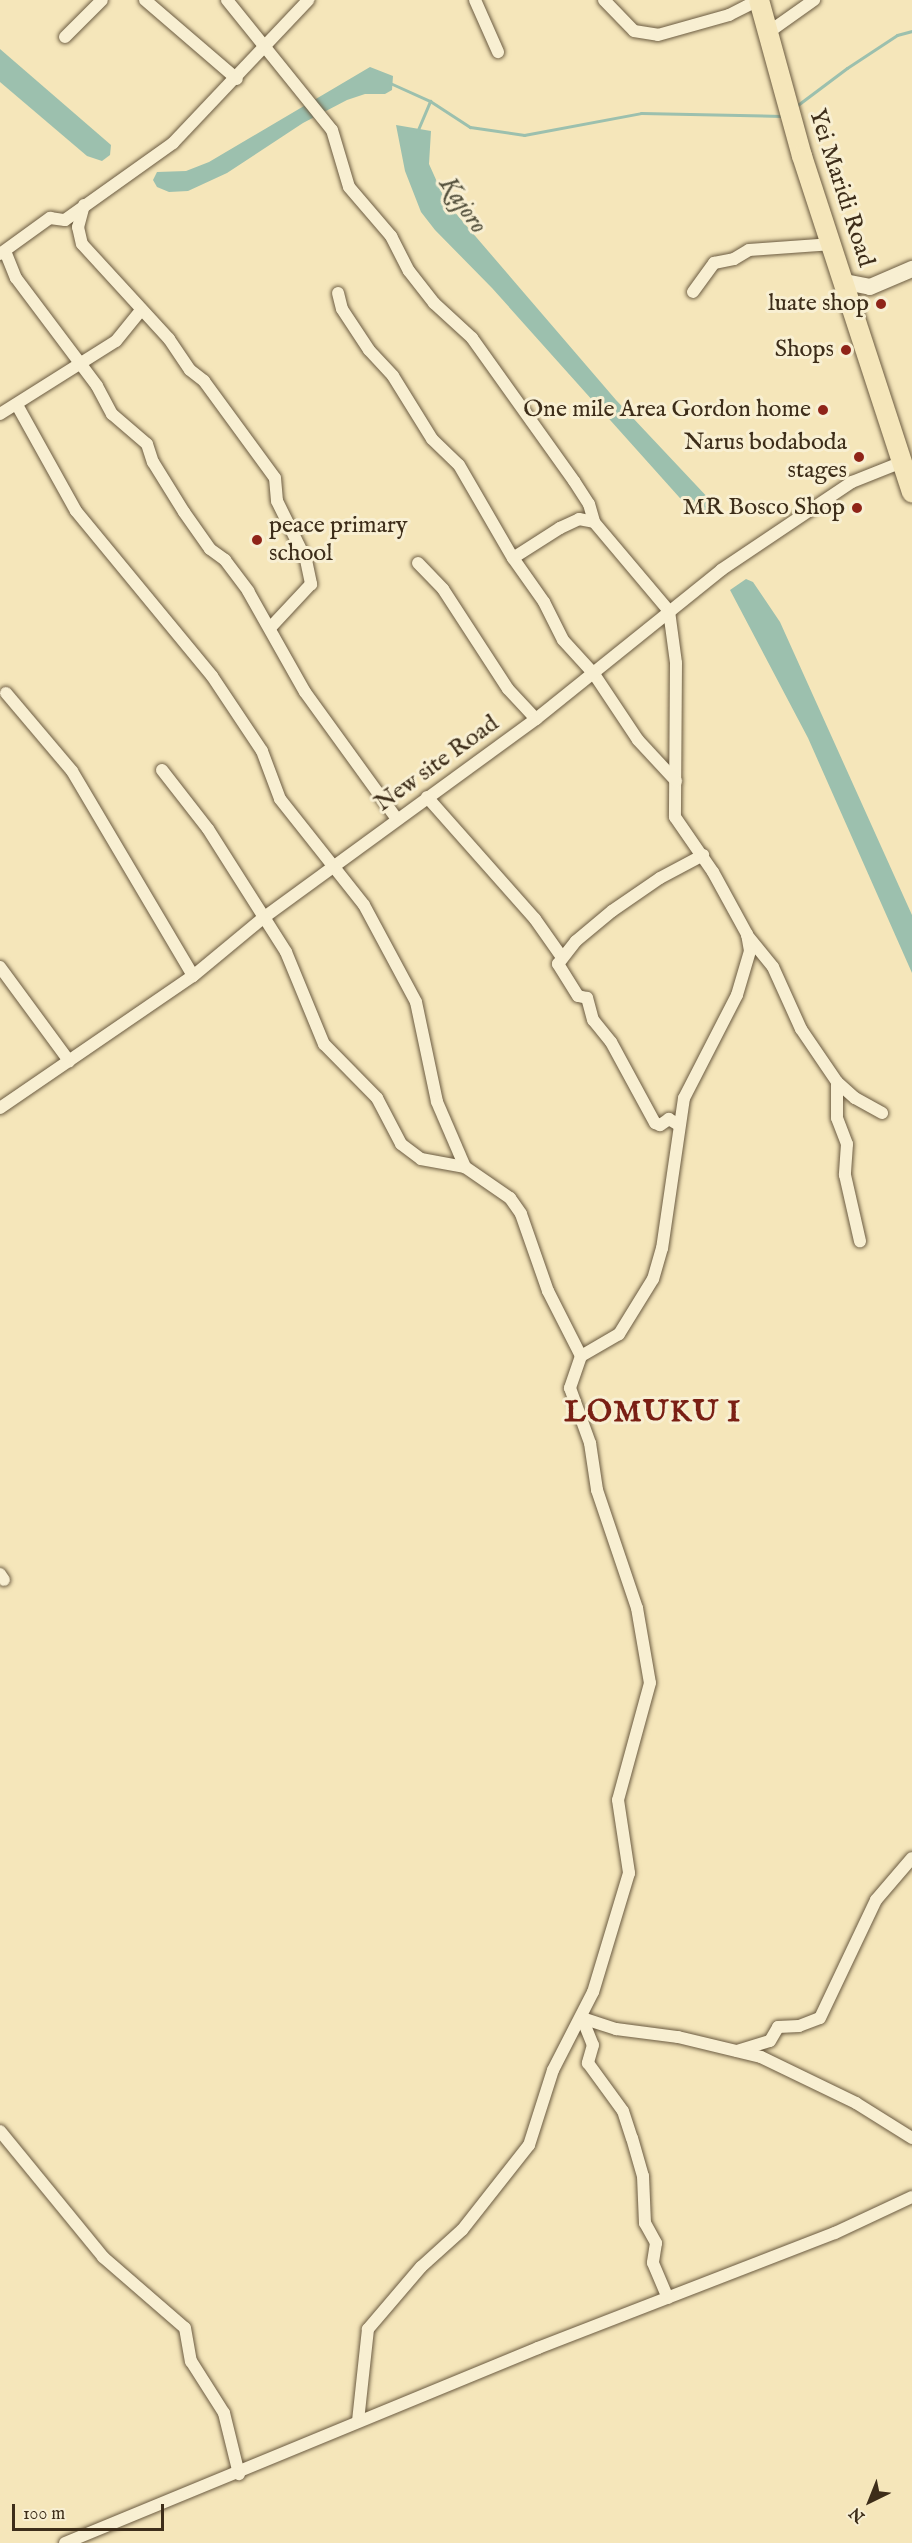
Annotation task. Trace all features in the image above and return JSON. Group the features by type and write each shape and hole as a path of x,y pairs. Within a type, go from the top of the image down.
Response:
{"main road":[{"name":"Yei Maridi Road","path":"759,0 766,34 789,111 912,493"}],"street":[{"path":"66,38 102,0"},
{"path":"145,0 237,79"},
{"path":"227,0 263,49 332,130 349,187 391,236 425,292 472,338 574,481 589,504 594,522 669,611 676,663 675,817 702,855 747,934 773,968 801,1029 837,1082 855,1098 882,1113"},
{"path":"308,0 237,79 173,143 65,220 50,218 2,253 16,278 80,364 112,414 147,444 153,462 184,512 210,549 225,560 249,591 306,692 397,819"},
{"path":"475,0 498,52"},
{"path":"603,0 634,31 658,35 720,18 759,0"},
{"path":"766,34 814,0"},
{"path":"84,205 78,227 81,244 141,310 190,370 204,381 275,478 277,501 306,560 311,584 270,627"},
{"path":"693,292 714,263 734,259 749,250 833,244"},
{"path":"845,282 870,287 912,269"},
{"path":"338,293 342,309 369,350 393,376 432,439 459,465 513,558 544,602 563,640 594,674 638,740 676,781"},
{"path":"0,414 116,341 141,310"},
{"path":"17,405 76,512 212,676 262,751 280,799 335,864 364,905 416,1002 437,1102 465,1167"},
{"name":"New site Road","path":"0,1108 192,976 263,918 335,864 536,719 721,570 852,482 902,462"},
{"path":"513,558 560,528 579,519 594,522"},
{"path":"418,563 442,589 495,671 536,719"},
{"path":"6,693 72,771 192,976"},
{"path":"162,770 208,830 296,971 324,1044 377,1098 401,1144 421,1159 465,1167 496,1185 521,1214 548,1291 581,1356"},
{"path":"427,797 535,919 561,956 561,968 578,996 587,998 593,1020 611,1042 655,1123 660,1125 669,1119 680,1125"},
{"path":"561,956 612,911 675,868 702,855"},
{"path":"358,2421 368,2329 414,2275 462,2230 529,2145 553,2070 582,2018 629,1873 618,1800 650,1683 637,1608 597,1490 590,1443 572,1399 571,1378 581,1356 619,1334 653,1279 662,1248 684,1098 747,969 750,951 747,934"},
{"path":"0,967 69,1061"},
{"path":"837,1082 837,1118 847,1144 844,1175 860,1241"},
{"path":"734,2053 770,2041 778,2027 799,2026 820,2018 876,1900 912,1858"},
{"path":"582,2018 616,2029 678,2037 772,2062 856,2103 912,2138"},
{"path":"582,2018 593,2045 588,2063 623,2111 632,2138 643,2176 645,2223 656,2243 653,2263 668,2298"},
{"path":"0,2131 103,2257 185,2328 191,2361 224,2413 239,2474"},
{"path":"65,2543 239,2474 358,2421 835,2233 912,2197"}],"shaded area":[{"path":"0,49 111,145 110,155 102,161 87,156 0,82"},
{"path":"370,67 393,76 392,90 385,94 365,94 347,100 303,123 227,173 188,191 169,192 157,187 153,180 157,172 186,171 209,162"},
{"path":"396,125 431,131 429,164 446,202 616,400 711,501 708,515 696,516 492,288 435,230 421,212 405,171"},
{"path":"746,579 753,582 780,622 912,915 912,973 808,738 730,590"}],"waterway":[{"path":"795,107 847,68 897,35 912,31"},
{"path":"390,83 430,101 470,127 524,135 641,113 782,116"},
{"name":"Kajoro","path":"417,132 430,101"}],"place":[{"name":"luate shop","path":"881,304"},
{"name":"Shops","path":"846,350"},
{"name":"One mile Area Gordon home","path":"823,410"},
{"name":"Narus bodaboda stages","path":"859,457"},
{"name":"MR Bosco Shop","path":"857,508"},
{"name":"peace primary school","path":"257,540"}],"district":[{"name":"LOMUKU I","path":"653,1413"}]}
